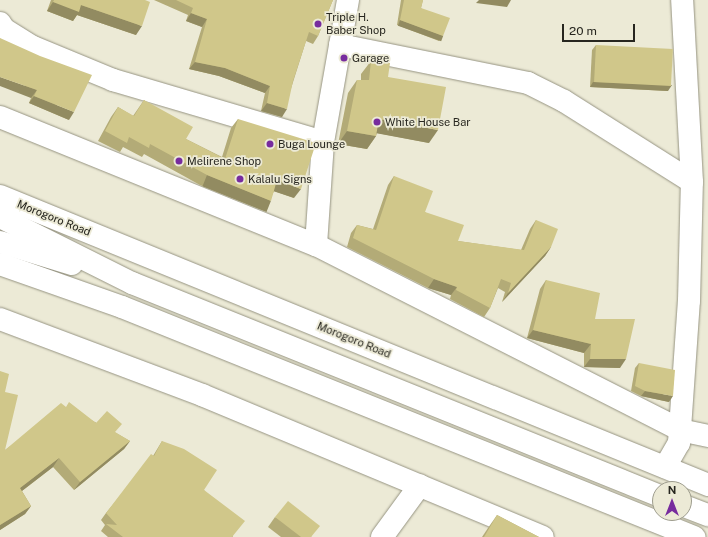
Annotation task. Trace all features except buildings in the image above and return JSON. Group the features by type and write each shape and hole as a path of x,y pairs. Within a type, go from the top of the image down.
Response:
{"main road":[{"path":"316,245 323,142 348,0"},
{"path":"665,467 679,443 689,301 692,182 682,0"},
{"path":"0,23 4,29 33,47 113,80 323,142"},
{"path":"340,45 528,83 564,101 692,182"},
{"path":"0,118 316,245 680,430 708,436"},
{"name":"Morogoro Road","path":"0,196 708,485"},
{"name":"Morogoro Road","path":"0,217 132,283 652,493"},
{"name":"Morogoro Road","path":"0,242 132,283"},
{"path":"0,264 122,307 694,537"},
{"path":"0,319 202,395 543,537"},
{"path":"382,537 420,485"},
{"path":"692,509 708,515"}],"place":[{"name":"Triple H. Baber Shop","path":"318,24"},
{"name":"Garage","path":"344,58"},
{"name":"White House Bar","path":"377,122"},
{"name":"Buga Lounge","path":"270,144"},
{"name":"Melirene Shop","path":"179,161"},
{"name":"Kalalu Signs","path":"240,179"}]}
